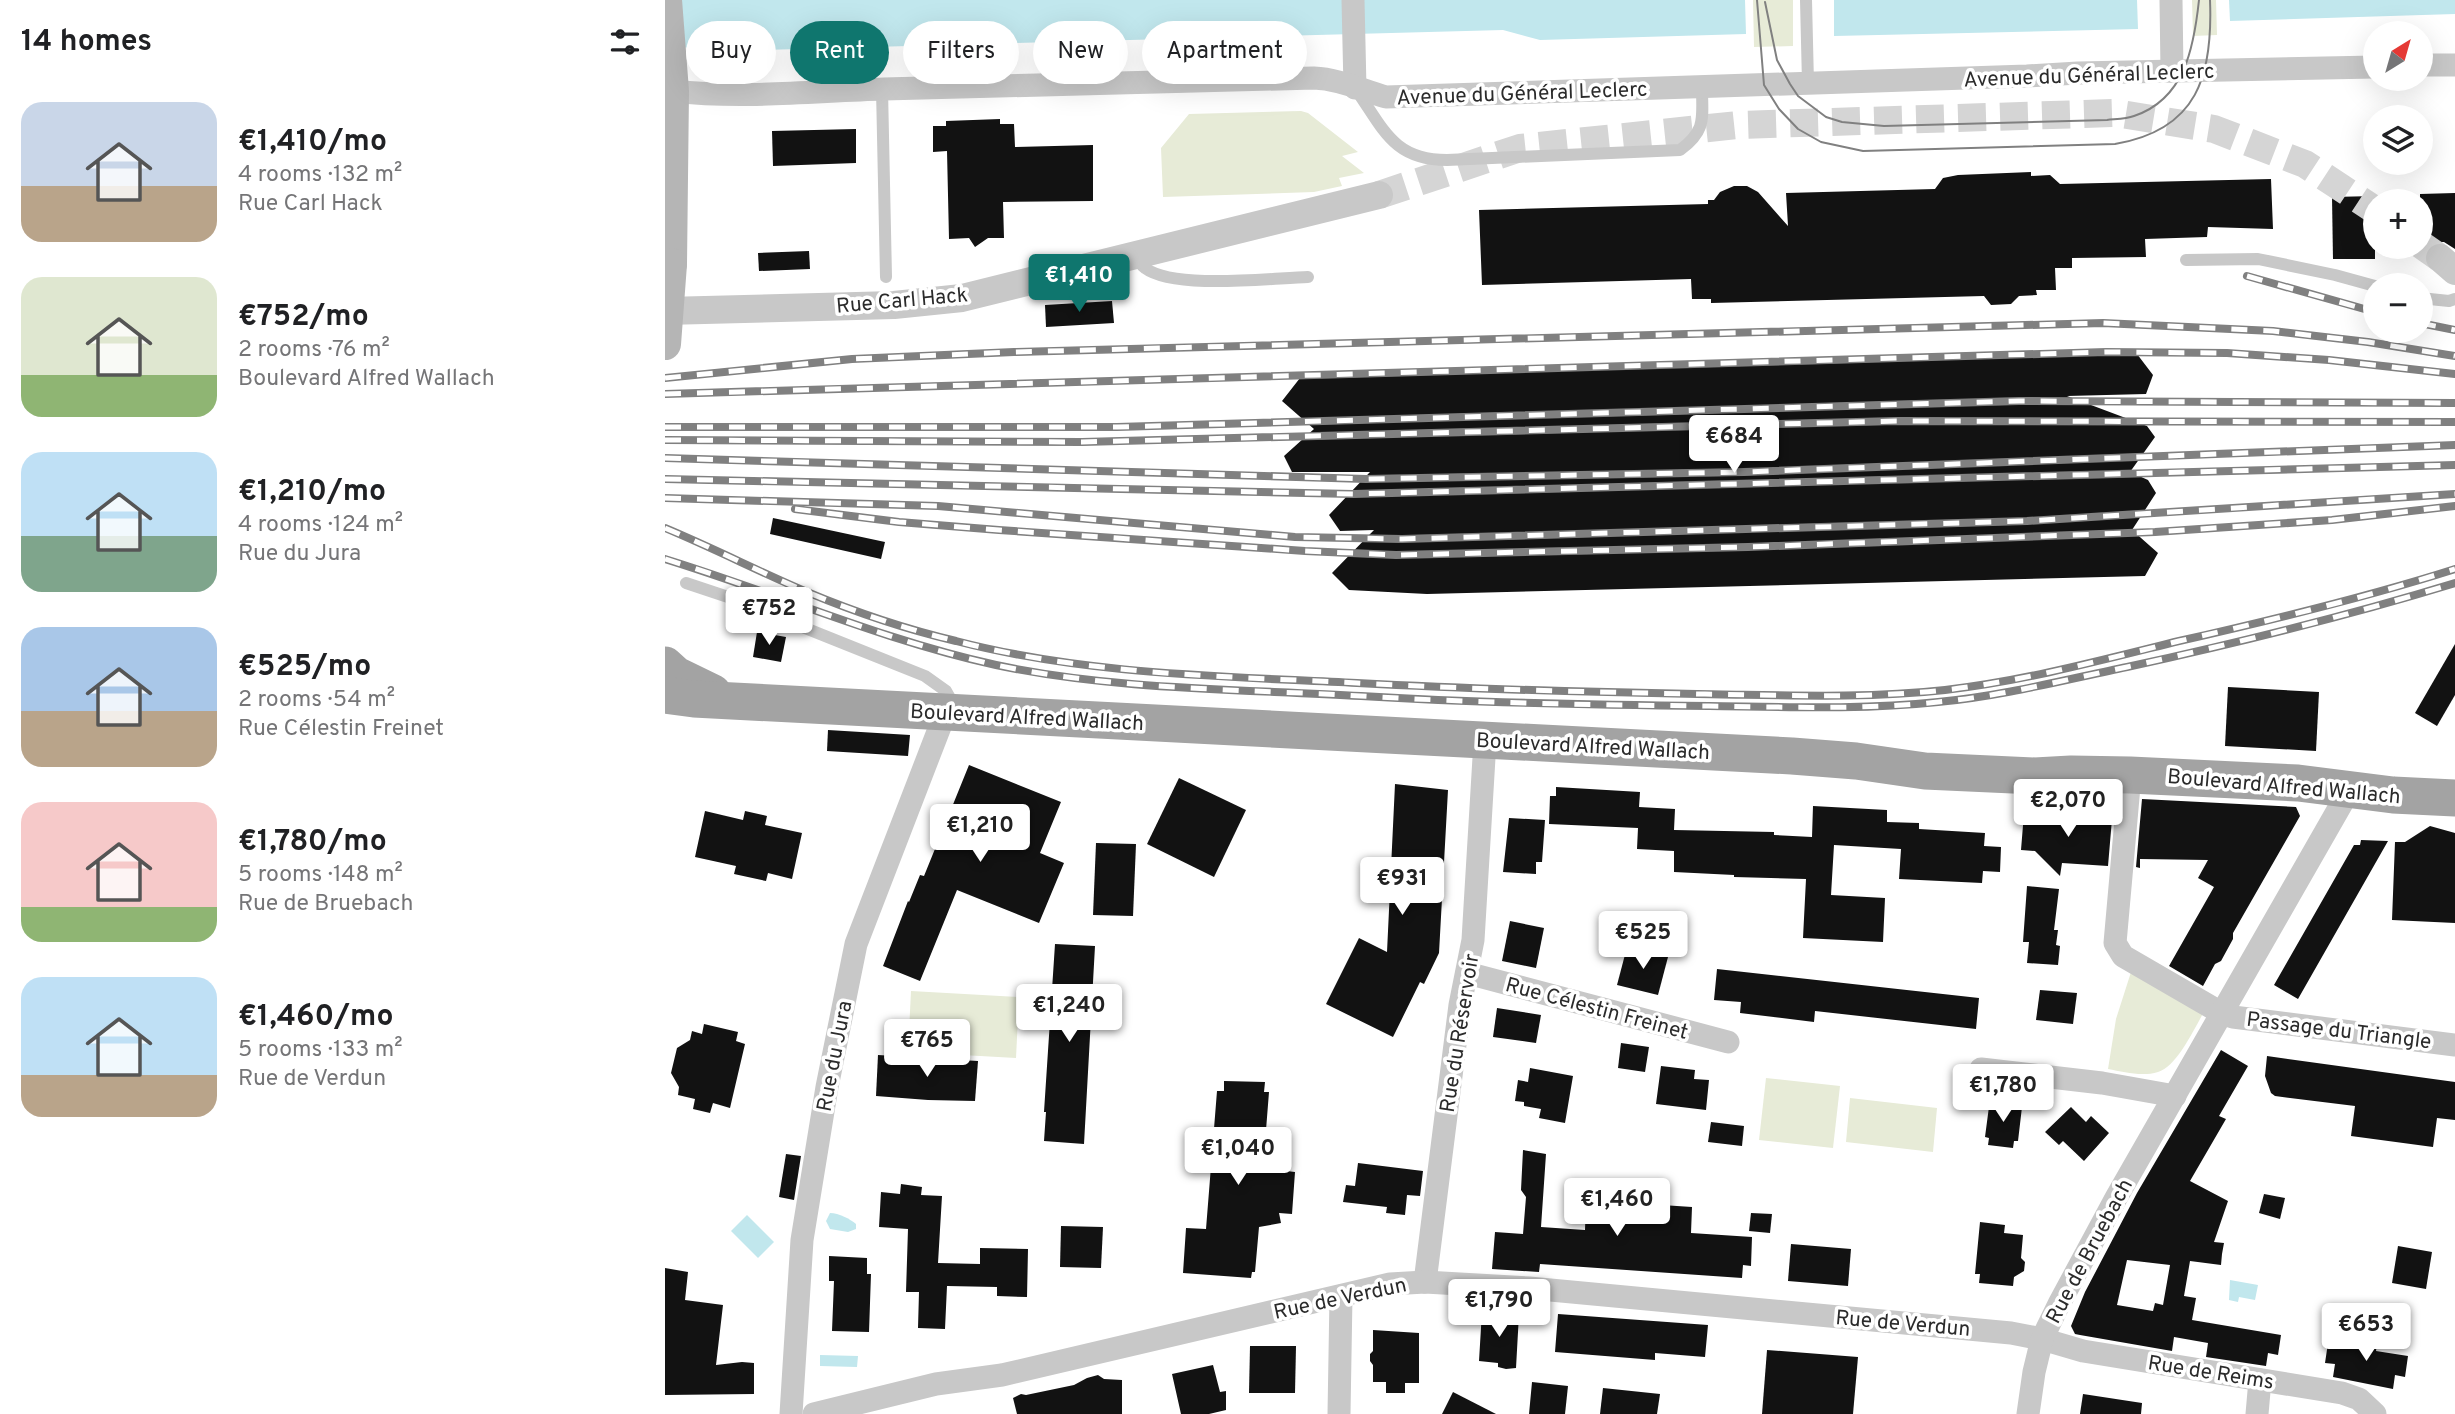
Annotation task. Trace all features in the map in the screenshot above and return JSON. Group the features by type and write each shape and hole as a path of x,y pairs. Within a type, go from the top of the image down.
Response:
{"main road":[{"path":"665,344 671,264 670,84 666,0"},
{"name":"Boulevard Alfred Wallach","path":"665,665 676,675 730,701"},
{"name":"Boulevard Alfred Wallach","path":"665,695 694,699 950,713 1897,761 2035,776 2056,768 2130,775 2298,783 2393,795 2455,798"}],"street":[{"path":"1353,0 1355,88"},
{"path":"2171,0 2172,71"},
{"path":"2433,65 2455,65"},
{"name":"Avenue du Général Leclerc","path":"670,84 709,95 1314,78 1335,79 1386,97 2363,66"},
{"name":"Rue Carl Hack","path":"665,311 930,302 963,298 1379,195"},
{"name":"Rue du Jura","path":"791,1414 802,1240 827,1087 856,944 941,724 950,713"},
{"name":"Rue du Réservoir","path":"1425,1282 1460,1005 1473,940 1485,741"},
{"name":"Passage du Triangle","path":"2130,775 2115,943 2123,956 2223,1014 2455,1045"},
{"name":"Rue de Bruebach","path":"2028,1414 2042,1339 2116,1198 2342,803 2346,789"},
{"name":"Rue Célestin Freinet","path":"1467,973 1728,1042"},
{"path":"1981,1069 2102,1083 2175,1096"},
{"name":"Rue de Verdun","path":"814,1414 936,1384 1002,1375 1391,1284 1425,1282 1542,1289 2011,1333 2042,1339"},
{"path":"1339,1414 1341,1296"},
{"name":"Rue de Reims","path":"2042,1339 2084,1351 2351,1395 2375,1414"},
{"path":"2257,1414 2260,1380"}],"lane":[{"path":"1807,0 1808,83"},
{"path":"1355,88 1397,146 1410,154 1429,160 1447,160 1679,150 1693,142 1700,129 1702,87"},
{"path":"882,89 886,277"},
{"path":"1137,254 1146,269 1179,280 1308,277"},
{"path":"2186,260 2257,259 2363,283"},
{"path":"2433,299 2455,299"},
{"path":"686,583 925,676 946,691 950,713"}],"green space":[{"path":"1753,0 1793,0 1793,46 1754,47"},
{"path":"2192,0 2216,0 2217,35 2193,36"},
{"path":"1308,113 1358,152 1342,156 1364,173 1339,178 1342,186 1314,192 1163,197 1161,148 1189,114"},
{"path":"2132,969 2205,1010 2185,1046 2172,1063 2158,1072 2133,1074 2108,1069 2116,1019"},
{"path":"911,991 1019,997 1016,1058 908,1052"},
{"path":"1766,1078 1840,1086 1833,1148 1759,1140"},
{"path":"1850,1098 1937,1108 1933,1152 1846,1142"}],"water":[{"path":"665,0 1745,0 1746,34 1540,40 1503,30 1307,35 1307,21 1142,21 1142,40 1128,40 1128,21 1033,21 1033,43 1019,43 1019,21 903,21 903,46 889,46 889,21 790,21 790,49 776,50 776,21 686,21 686,47 665,48"},
{"path":"1834,0 2137,0 2138,29 1834,36"},
{"path":"2229,0 2455,0 2455,14 2230,21"},
{"path":"1628,924 1657,932 1654,945 1624,938"},
{"path":"830,1213 851,1220 856,1224 856,1229 848,1232 830,1229 826,1221"},
{"path":"747,1215 774,1242 758,1258 731,1231"},
{"path":"2230,1280 2258,1285 2255,1300 2239,1297 2238,1302 2229,1300"},
{"path":"820,1355 858,1356 857,1367 820,1366"}],"building":[{"path":"1000,119 1000,124 1014,124 1015,147 1093,145 1093,201 1003,202 1004,238 988,238 975,247 969,238 949,239 947,151 933,152 933,126 946,126 946,121"},
{"path":"856,129 856,163 773,166 772,131"},
{"path":"2031,172 2031,176 2050,175 2060,184 2271,179 2273,229 2208,227 2207,237 2145,239 2146,257 2072,258 2072,268 2055,268 2056,290 2036,290 2037,295 2019,296 2011,304 1991,305 1984,296 1711,303 1711,299 1692,299 1691,279 1482,285 1479,210 1708,204 1708,200 1714,200 1720,192 1734,186 1747,186 1758,192 1788,226 1786,193 1935,189 1943,178 1958,175"},
{"path":"2455,193 2455,249 2444,242 2433,244 2433,194"},
{"path":"2363,196 2363,259 2333,259 2332,197"},
{"path":"809,251 810,269 759,271 758,253"},
{"path":"1112,301 1114,323 1046,327 1045,305"},
{"path":"2137,354 2153,375 2146,394 2067,396 2147,426 2155,437 2130,472 2148,480 2156,493 2132,530 2158,553 2145,576 1427,594 1349,590 1332,573 1374,530 1340,531 1329,515 1370,472 1292,472 1284,456 1314,429 1282,401 1300,378"},
{"path":"773,518 885,542 881,559 770,534"},
{"path":"757,632 786,637 781,662 753,657"},
{"path":"2455,644 2455,695 2437,726 2415,713"},
{"path":"2228,687 2319,692 2316,751 2225,746"},
{"path":"828,730 910,735 908,756 827,751"},
{"path":"969,765 1061,802 1040,853 1064,863 1039,923 957,890 920,981 883,966 908,901 920,875 924,876"},
{"path":"1179,778 1246,810 1214,877 1147,844"},
{"path":"1395,784 1448,790 1439,953 1424,984 1420,982 1393,1037 1326,1004 1359,938 1387,952"},
{"path":"1556,787 1640,792 1639,807 1675,809 1674,830 1774,832 1774,835 1812,837 1813,806 1887,810 1887,822 1919,823 1919,829 1985,833 1984,846 2001,847 2000,872 1983,871 1982,883 1899,879 1901,849 1834,845 1831,895 1885,898 1883,942 1803,938 1806,879 1674,872 1674,851 1637,849 1638,828 1549,824 1550,796 1556,796"},
{"path":"2142,799 2296,807 2300,816 2233,933 2233,939 2221,961 2215,964 2203,986 2169,966 2214,887 2198,878 2208,860 2140,859 2140,868 2136,867"},
{"path":"705,811 743,820 745,811 767,816 765,825 802,833 792,879 768,873 766,881 734,874 736,866 695,857"},
{"path":"2024,813 2112,819 2108,866 2062,863 2060,876 2035,851 2021,850"},
{"path":"1509,818 1545,820 1542,862 1536,862 1536,874 1503,872"},
{"path":"2430,826 2455,833 2455,923 2392,920 2395,842 2405,842"},
{"path":"2361,840 2388,841 2298,999 2274,985 2354,845 2360,845"},
{"path":"1096,843 1136,844 1133,916 1093,915"},
{"path":"2027,886 2059,889 2054,930 2058,930 2056,945 2060,946 2058,965 2027,963 2029,942 2023,942"},
{"path":"1510,921 1544,928 1536,968 1502,961"},
{"path":"1055,944 1095,946 1084,1144 1044,1141"},
{"path":"1627,947 1668,957 1658,995 1617,985"},
{"path":"1717,969 1979,998 1976,1029 1815,1011 1814,1022 1740,1013 1741,1002 1714,1000"},
{"path":"2040,990 2077,993 2073,1024 2036,1020"},
{"path":"1497,1008 1541,1015 1536,1043 1493,1037"},
{"path":"704,1024 738,1032 736,1041 745,1044 730,1108 713,1103 710,1113 693,1109 695,1099 678,1095 679,1087 671,1073 677,1048 690,1040 692,1031 702,1034"},
{"path":"1621,1043 1649,1047 1645,1072 1618,1068"},
{"path":"2221,1050 2248,1066 2219,1116 2226,1119 2190,1181 2228,1201 2214,1242 2224,1243 2221,1265 2190,1261 2184,1296 2196,1298 2192,1320 2281,1335 2278,1355 2268,1353 2266,1366 2206,1357 2208,1343 2174,1337 2172,1351 2075,1334 2071,1326 2085,1292 2137,1193","holes":["2127,1260 2170,1265 2163,1305 2155,1303 2153,1311 2117,1305"]},
{"path":"878,1055 978,1061 975,1101 876,1096"},
{"path":"2267,1056 2455,1082 2455,1120 2437,1118 2433,1147 2351,1136 2355,1106 2275,1096 2271,1093 2265,1076"},
{"path":"1661,1066 1695,1070 1694,1079 1709,1080 1706,1110 1656,1104"},
{"path":"1530,1068 1573,1076 1565,1123 1539,1118 1541,1109 1524,1106 1524,1102 1515,1101 1518,1080 1528,1082"},
{"path":"1224,1081 1265,1082 1264,1092 1269,1092 1263,1168 1295,1172 1292,1214 1279,1213 1281,1223 1259,1227 1255,1272 1252,1272 1251,1278 1183,1273 1186,1228 1206,1229 1217,1091 1224,1091"},
{"path":"1990,1099 2007,1101 2007,1105 2022,1107 2018,1141 2014,1141 2013,1148 1988,1145 1989,1138 1985,1137"},
{"path":"2071,1107 2086,1122 2091,1116 2109,1133 2084,1161 2063,1141 2059,1145 2045,1132"},
{"path":"1711,1122 1744,1126 1742,1146 1708,1142"},
{"path":"1523,1150 1546,1154 1541,1227 1585,1230 1586,1200 1692,1207 1691,1233 1752,1237 1751,1266 1743,1265 1742,1278 1540,1264 1539,1272 1492,1269 1495,1232 1523,1234 1526,1197 1521,1190"},
{"path":"786,1154 801,1156 794,1200 779,1197"},
{"path":"1358,1163 1423,1171 1420,1196 1407,1195 1405,1215 1386,1213 1387,1207 1343,1202 1346,1185 1355,1186"},
{"path":"901,1184 922,1187 921,1195 942,1196 938,1263 980,1264 980,1248 1028,1249 1027,1297 997,1296 997,1287 947,1286 945,1329 918,1328 919,1292 906,1292 908,1229 879,1227 881,1192 900,1194"},
{"path":"2264,1194 2285,1198 2280,1219 2259,1213"},
{"path":"1751,1213 1772,1214 1770,1233 1749,1231"},
{"path":"1980,1222 2005,1225 2004,1233 2023,1235 2021,1258 2025,1262 2024,1271 2014,1277 2013,1286 1979,1283 1980,1274 1975,1274"},
{"path":"1061,1226 1103,1227 1101,1268 1060,1267"},
{"path":"1791,1244 1851,1249 1848,1286 1788,1281"},
{"path":"2398,1246 2432,1252 2426,1289 2392,1283"},
{"path":"829,1256 867,1258 867,1274 871,1274 869,1332 832,1331 834,1281 829,1281"},
{"path":"665,1268 688,1272 685,1300 723,1305 716,1365 754,1363 754,1394 665,1395"},
{"path":"1482,1311 1519,1314 1516,1368 1506,1369 1498,1367 1498,1363 1479,1361"},
{"path":"1558,1314 1708,1325 1705,1357 1655,1353 1655,1360 1555,1352"},
{"path":"1373,1330 1419,1333 1419,1383 1405,1383 1405,1393 1386,1393 1386,1382 1373,1382 1370,1354 1373,1351"},
{"path":"2359,1334 2378,1337 2376,1351 2408,1356 2405,1377 2395,1375 2393,1389 2333,1377 2335,1364 2325,1363 2328,1343 2357,1348"},
{"path":"1250,1346 1296,1346 1295,1393 1249,1393"},
{"path":"1767,1350 1858,1357 1853,1414 1762,1414"},
{"path":"1213,1365 1220,1392 1226,1391 1226,1410 1209,1414 1181,1414 1172,1374"},
{"path":"1098,1375 1104,1379 1122,1380 1122,1414 1017,1414 1013,1398 1021,1394 1074,1385"},
{"path":"1532,1382 1568,1386 1565,1414 1529,1414"},
{"path":"1603,1388 1660,1394 1657,1414 1600,1414"},
{"path":"1453,1392 1496,1414 1442,1414"},
{"path":"2083,1394 2142,1403 2141,1414 2080,1414"}],"tunnel":[{"path":"1379,195 1520,148 1737,125 2115,113 2214,129 2305,164 2363,202"},
{"path":"2433,253 2440,258"}],"tram line":[{"path":"1757,0 1764,85 1779,109 1798,129 1821,142 1863,151 2115,144 2143,137 2165,126 2182,112 2195,95 2208,52 2210,0"},
{"path":"1765,2 1777,60 1798,96 1826,117 1842,122 1884,126 2107,120 2134,116 2151,108 2176,84 2190,53 2199,0"}],"railway":[{"path":"2247,276 2363,309"},
{"path":"665,378 852,359 1014,352 2103,323 2273,331 2455,356"},
{"path":"2433,326 2455,330"},
{"path":"665,394 2106,352 2227,353 2329,360 2455,374"},
{"path":"665,427 1117,427 2019,401 2455,403"},
{"path":"665,440 1082,442 1896,421 2455,422"},
{"path":"665,458 1366,479 1744,472 2455,445"},
{"path":"665,479 1353,494 2455,465"},
{"path":"665,498 938,506 1295,537 1402,539 2027,521 2455,494"},
{"path":"795,509 899,522 999,530 1396,555 1748,547 2155,532 2332,520 2455,506"},
{"path":"665,528 807,592 880,619 956,641 1055,661 1206,676 1612,692 1852,695 1914,693 1975,686 2063,669 2283,617 2455,569"},
{"path":"665,559 912,643 996,665 1041,673 1178,687 1622,705 1852,707 1909,705 1986,696 2251,639 2455,583"}]}
